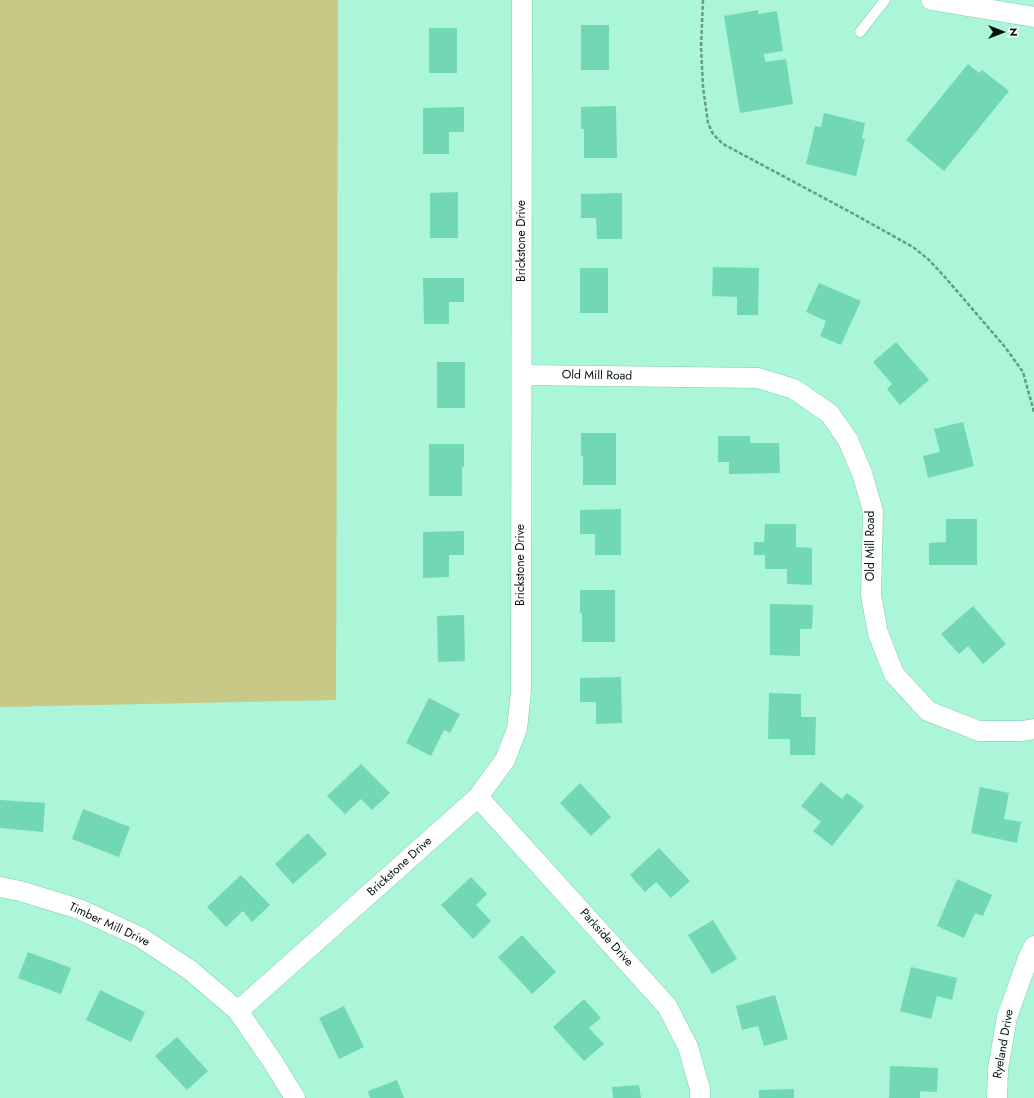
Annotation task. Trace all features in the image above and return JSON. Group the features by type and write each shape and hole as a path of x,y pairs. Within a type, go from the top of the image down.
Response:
{"street":[{"name":"Brickstone Drive","path":"238,1012 478,797 505,760 517,729 521,691 522,0"},
{"path":"931,0 1034,17"},
{"name":"Old Mill Road","path":"522,375 758,378 794,389 830,414 848,440 862,474 873,511 871,595 878,633 894,674 928,711 979,731 1022,731 1034,729"},
{"name":"Parkside Drive","path":"478,797 667,1006 688,1047 700,1088 700,1098"},
{"name":"Timber Mill Drive","path":"0,887 20,891 79,909 140,937 190,970 238,1012 296,1098"},
{"name":"Ryeland Drive","path":"997,1098 998,1069 1007,1017 1034,946"}],"lane":[{"path":"860,32 885,0"}],"path":[{"path":"703,0 701,47 703,87 708,123 713,134 723,144 859,216 913,247 928,259 1005,347 1023,372 1034,412"}],"green space":[{"path":"0,0 338,0 336,700 0,707"}],"building":[{"path":"758,10 758,14 777,11 783,51 764,54 765,62 786,59 793,104 740,113 724,16"},
{"path":"581,25 609,25 609,70 581,70"},
{"path":"429,28 457,28 457,73 429,73"},
{"path":"968,64 979,73 982,70 1009,91 944,171 906,140"},
{"path":"616,106 617,158 584,158 584,129 581,129 581,107"},
{"path":"464,107 464,132 449,132 449,154 423,154 423,108"},
{"path":"824,113 865,123 862,139 865,139 856,176 806,164 815,126 821,127"},
{"path":"458,192 458,238 430,238 430,193"},
{"path":"622,193 622,239 597,239 596,218 581,218 581,194"},
{"path":"713,267 759,268 758,315 737,315 737,297 712,296"},
{"path":"580,268 608,268 608,313 580,313"},
{"path":"423,278 464,278 464,302 449,302 449,324 424,324"},
{"path":"819,283 861,301 841,345 820,336 826,321 806,312"},
{"path":"896,342 929,380 900,405 887,389 892,384 873,362"},
{"path":"437,362 465,362 465,408 437,408"},
{"path":"963,422 974,466 928,478 923,456 940,452 934,429"},
{"path":"581,433 616,433 616,485 583,485"},
{"path":"718,436 750,436 750,443 779,443 780,473 729,474 729,462 718,462"},
{"path":"429,444 464,444 462,496 429,496"},
{"path":"621,509 621,555 595,555 595,534 580,534 580,510"},
{"path":"946,519 977,519 977,565 929,565 929,543 946,542"},
{"path":"765,524 796,524 796,547 812,548 812,585 787,584 787,569 765,569 765,555 754,555 754,542 764,542"},
{"path":"464,531 464,555 449,555 449,577 423,578 423,532"},
{"path":"580,590 615,590 615,642 582,642"},
{"path":"770,604 813,605 812,629 800,629 800,656 770,655"},
{"path":"973,606 1006,644 983,664 968,646 959,654 941,634"},
{"path":"464,615 465,661 438,662 437,616"},
{"path":"621,677 622,723 596,724 596,702 580,702 580,678"},
{"path":"769,693 801,694 801,717 816,717 815,755 790,755 790,739 768,739"},
{"path":"429,698 460,714 450,733 444,730 431,756 406,743"},
{"path":"361,764 390,793 372,810 361,799 345,814 327,796"},
{"path":"821,782 842,799 847,793 864,806 832,846 813,831 821,822 801,806"},
{"path":"580,783 611,817 591,836 560,803"},
{"path":"980,787 1009,793 1004,819 1021,822 1017,843 971,833"},
{"path":"0,800 45,803 43,832 0,828"},
{"path":"83,809 130,827 119,857 72,839"},
{"path":"308,833 327,854 293,884 275,864"},
{"path":"659,848 690,881 671,898 656,882 645,892 630,875"},
{"path":"241,875 270,905 252,922 243,911 226,927 207,907"},
{"path":"471,877 487,894 476,905 491,921 473,939 441,905"},
{"path":"957,879 992,895 983,916 975,913 964,938 937,926"},
{"path":"713,920 737,959 712,974 688,935"},
{"path":"522,935 556,972 532,994 498,957"},
{"path":"28,952 71,968 61,994 18,978"},
{"path":"911,967 957,978 952,1000 937,996 931,1019 900,1011"},
{"path":"100,990 145,1012 131,1042 86,1020"},
{"path":"775,995 788,1039 764,1046 758,1026 742,1030 736,1006"},
{"path":"584,999 601,1018 589,1028 604,1044 584,1061 553,1027"},
{"path":"344,1006 364,1047 339,1059 319,1018"},
{"path":"177,1037 208,1071 187,1090 155,1056"},
{"path":"890,1066 938,1068 937,1092 920,1091 920,1098 889,1098"},
{"path":"397,1080 404,1098 370,1098 368,1091"},
{"path":"639,1085 641,1098 613,1098 612,1087"},
{"path":"794,1089 794,1098 759,1098 759,1090"}]}
